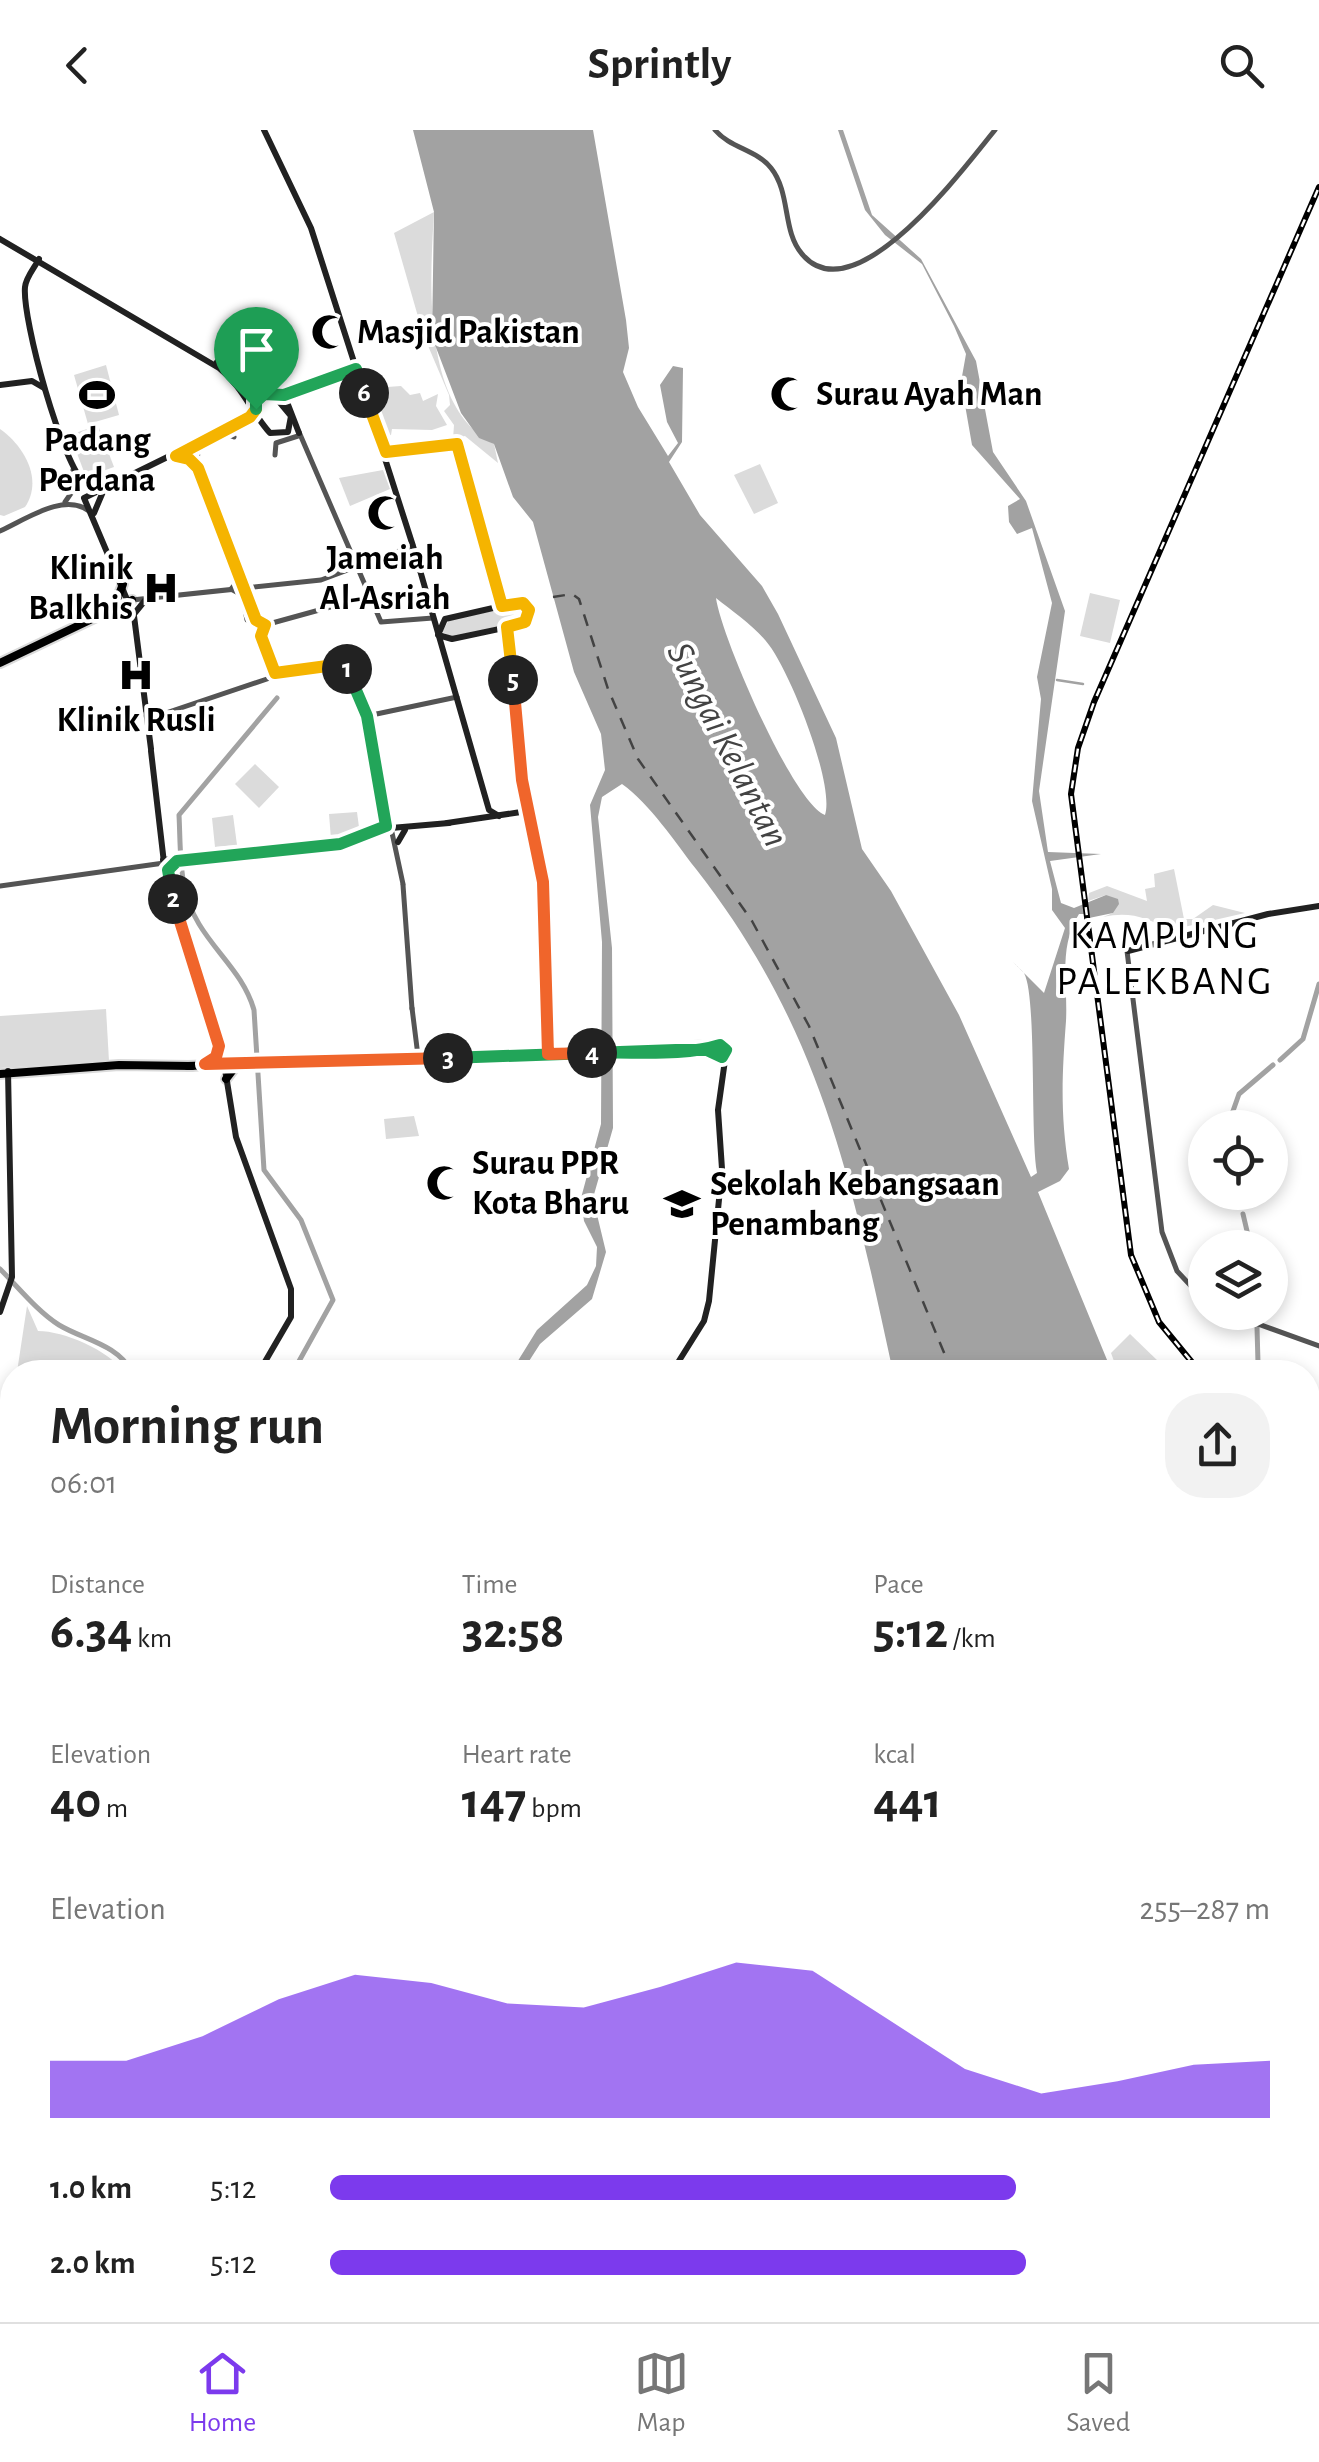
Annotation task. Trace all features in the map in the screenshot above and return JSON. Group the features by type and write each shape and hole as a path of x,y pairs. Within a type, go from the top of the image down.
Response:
{"main road":[{"path":"264,130 300,199 413,546 489,810 499,816"},
{"path":"0,237 38,258 249,380 273,395 291,416 288,432 274,435 256,409 214,365 38,258"},
{"path":"38,258 23,284 46,393 73,470 86,485 105,488"},
{"path":"0,385 35,373 38,360"},
{"path":"266,1360 288,1323 292,1303 284,1263 236,1139 218,1065 220,1049 170,893 174,860 161,834 134,615 84,498 250,417 259,396 300,391 356,369"},
{"path":"249,380 289,393"},
{"path":"20,381 38,383 46,393"},
{"path":"300,391 288,400 301,436"},
{"path":"388,467 386,456 391,453 456,442 502,606"},
{"path":"380,446 391,453"},
{"path":"92,512 105,488"},
{"path":"0,661 116,605 128,595"},
{"path":"116,605 128,595"},
{"path":"0,661 128,595 146,598 134,615"},
{"path":"433,618 523,603 530,612 525,622 507,627 452,639 438,636"},
{"path":"438,636 445,619"},
{"path":"507,627 527,805 543,882 548,1054"},
{"path":"174,860 348,843 393,830 521,812 527,805"},
{"path":"484,818 489,810"},
{"path":"521,812 530,821"},
{"path":"1128,951 1280,911 1319,906"},
{"path":"220,1049 247,1064"},
{"path":"218,1065 220,1049"},
{"path":"0,1312 12,1265 6,1072 676,1050 720,1052 722,1076 717,1115 722,1170 709,1301 704,1321 680,1360"},
{"path":"423,1070 429,1058"},
{"path":"225,1082 247,1064"}],"street":[{"path":"715,130 773,171 796,246 814,264 845,268 896,240 920,221 995,130"},
{"path":"291,416 384,624 433,618"},
{"path":"234,437 226,434 196,451 198,468 256,622 265,625 370,596"},
{"path":"275,455 277,442 294,434 301,436"},
{"path":"176,456 189,459 198,468"},
{"path":"62,504 74,489 73,470"},
{"path":"0,531 62,504 80,504 92,512"},
{"path":"146,598 321,580 413,546"},
{"path":"230,589 239,583 241,574"},
{"path":"250,603 251,592 259,586"},
{"path":"230,589 242,594 246,620"},
{"path":"422,617 430,608"},
{"path":"265,625 260,634 275,673 284,675 344,665 367,716 403,884 416,1059"},
{"path":"148,720 267,679 270,664"},
{"path":"367,716 457,697"},
{"path":"0,886 174,860"},
{"path":"1128,951 1162,1232 1178,1271 1188,1282"},
{"path":"1275,1330 1319,1346"}],"shaded area":[{"path":"434,212 432,306 442,373 453,402 470,426 494,444 498,463 465,436 453,439 454,425 444,411 450,405 449,395 423,334 394,233"},
{"name":"Padang Perdana","path":"106,365 119,415 88,424 74,375"},
{"path":"381,379 387,387 401,386 410,395 420,393 423,401 438,394 436,406 447,425 432,430 392,429 391,435 382,437 365,380"},
{"path":"98,425 114,467 86,477 70,435"},
{"path":"0,429 23,453 32,474 25,507 4,516 0,515"},
{"path":"760,464 778,503 754,514 734,475"},
{"path":"383,470 390,489 350,506 339,478"},
{"path":"1090,593 1120,600 1110,643 1080,636"},
{"path":"518,606 526,612 522,621 452,637 442,632 449,620"},
{"path":"255,764 279,787 259,808 235,784"},
{"path":"357,812 360,835 331,839 329,814"},
{"path":"233,815 237,845 215,847 212,818"},
{"path":"1174,869 1184,919 1193,919 1213,905 1245,913 1171,930 1138,917 1103,917 1113,913 1106,895 1088,901 1089,893 1107,886 1147,901 1145,889 1155,887 1154,874"},
{"path":"106,1009 109,1061 0,1068 0,1016"},
{"path":"414,1116 419,1136 386,1139 384,1119"},
{"path":"27,1306 38,1331 85,1343 112,1360 19,1360"},
{"path":"1130,1334 1157,1360 1114,1360 1111,1353"}],"water":[{"name":"Sungai Kelantan","path":"413,130 593,130 626,320 629,348 623,372 638,407 668,456 678,443 667,422 660,385 673,366 683,368 682,442 669,462 700,515 762,586 778,614 836,738 862,849 891,891 959,1015 1031,1177 1037,1173 1031,1008 1024,973 1044,993 1065,928 1052,910 1052,889 1032,801 1041,699 1037,677 1052,603 1032,528 1017,534 1009,522 1008,506 1020,499 972,445 961,382 966,354 954,326 922,264 885,235 865,210 838,130 843,130 872,215 921,259 976,361 993,452 1026,501 1065,611 1039,791 1048,852 1101,854 1050,861 1061,903 1074,908 1106,895 1118,899 1119,904 1113,913 1089,918 1088,914 1079,914 1068,940 1063,1095 1069,1169 1060,1181 1038,1192 1107,1360 890,1360 845,1170 802,1048 774,988 739,929 662,824 622,784 602,797 598,817 612,948 613,1128 593,1198 606,1252 592,1299 540,1344 530,1360 518,1360 537,1330 587,1285 596,1266 597,1247 584,1221 581,1198 601,1124 602,942 590,805 605,770 601,734 574,672 533,522 513,497 494,444 479,438 461,413 432,337 434,212","holes":["716,598 751,626 778,659 809,729 823,779 825,815 811,804 795,781 760,716"]}],"waterway":[{"path":"1057,680 1083,684"},
{"path":"277,698 179,815 187,898 206,935 244,986 254,1010 264,1170 301,1220 333,1300 300,1360"},
{"path":"1280,1060 1303,1039 1319,984"},
{"path":"1233,1110 1239,1094 1273,1065"},
{"path":"1243,1214 1247,1230"},
{"path":"0,1269 51,1320 123,1360"},
{"path":"1257,1330 1258,1360"}],"ferry route":[{"path":"553,597 572,594 579,599 608,689 638,759 752,921 809,1026 947,1360"}],"railway":[{"path":"1190,1360 1159,1322 1131,1255 1071,794 1078,748 1094,702 1319,187"}],"place":[{"name":"Masjid Pakistan","path":"329,332"},
{"name":"Surau Ayah Man","path":"788,394"},
{"name":"Padang Perdana","path":"97,395"},
{"name":"Jameiah Al-Asriah","path":"385,513"},
{"name":"Klinik Balkhis","path":"161,588"},
{"name":"Klinik Rusli","path":"136,675"},
{"name":"Surau PPR Kota Bharu","path":"444,1183"},
{"name":"Sekolah Kebangsaan Penambang","path":"682,1204"}],"district":[{"name":"KAMPUNG PALEKBANG","path":"1165,959"}],"route":[{"path":"356,369 384,450 391,453 453,441 457,444 502,606 520,602 530,612 525,622 507,627 522,780 543,882 548,1054 722,1045 725,1055 707,1050 676,1050 259,1064 205,1064 214,1060 219,1046 170,893 170,866 190,858 348,843 381,830 387,823 367,716 346,667 342,664 284,675 275,673 261,636 265,625 256,620 198,468 189,459 176,456 250,417 256,409 256,401 264,394 277,396 300,391 356,369"}]}
